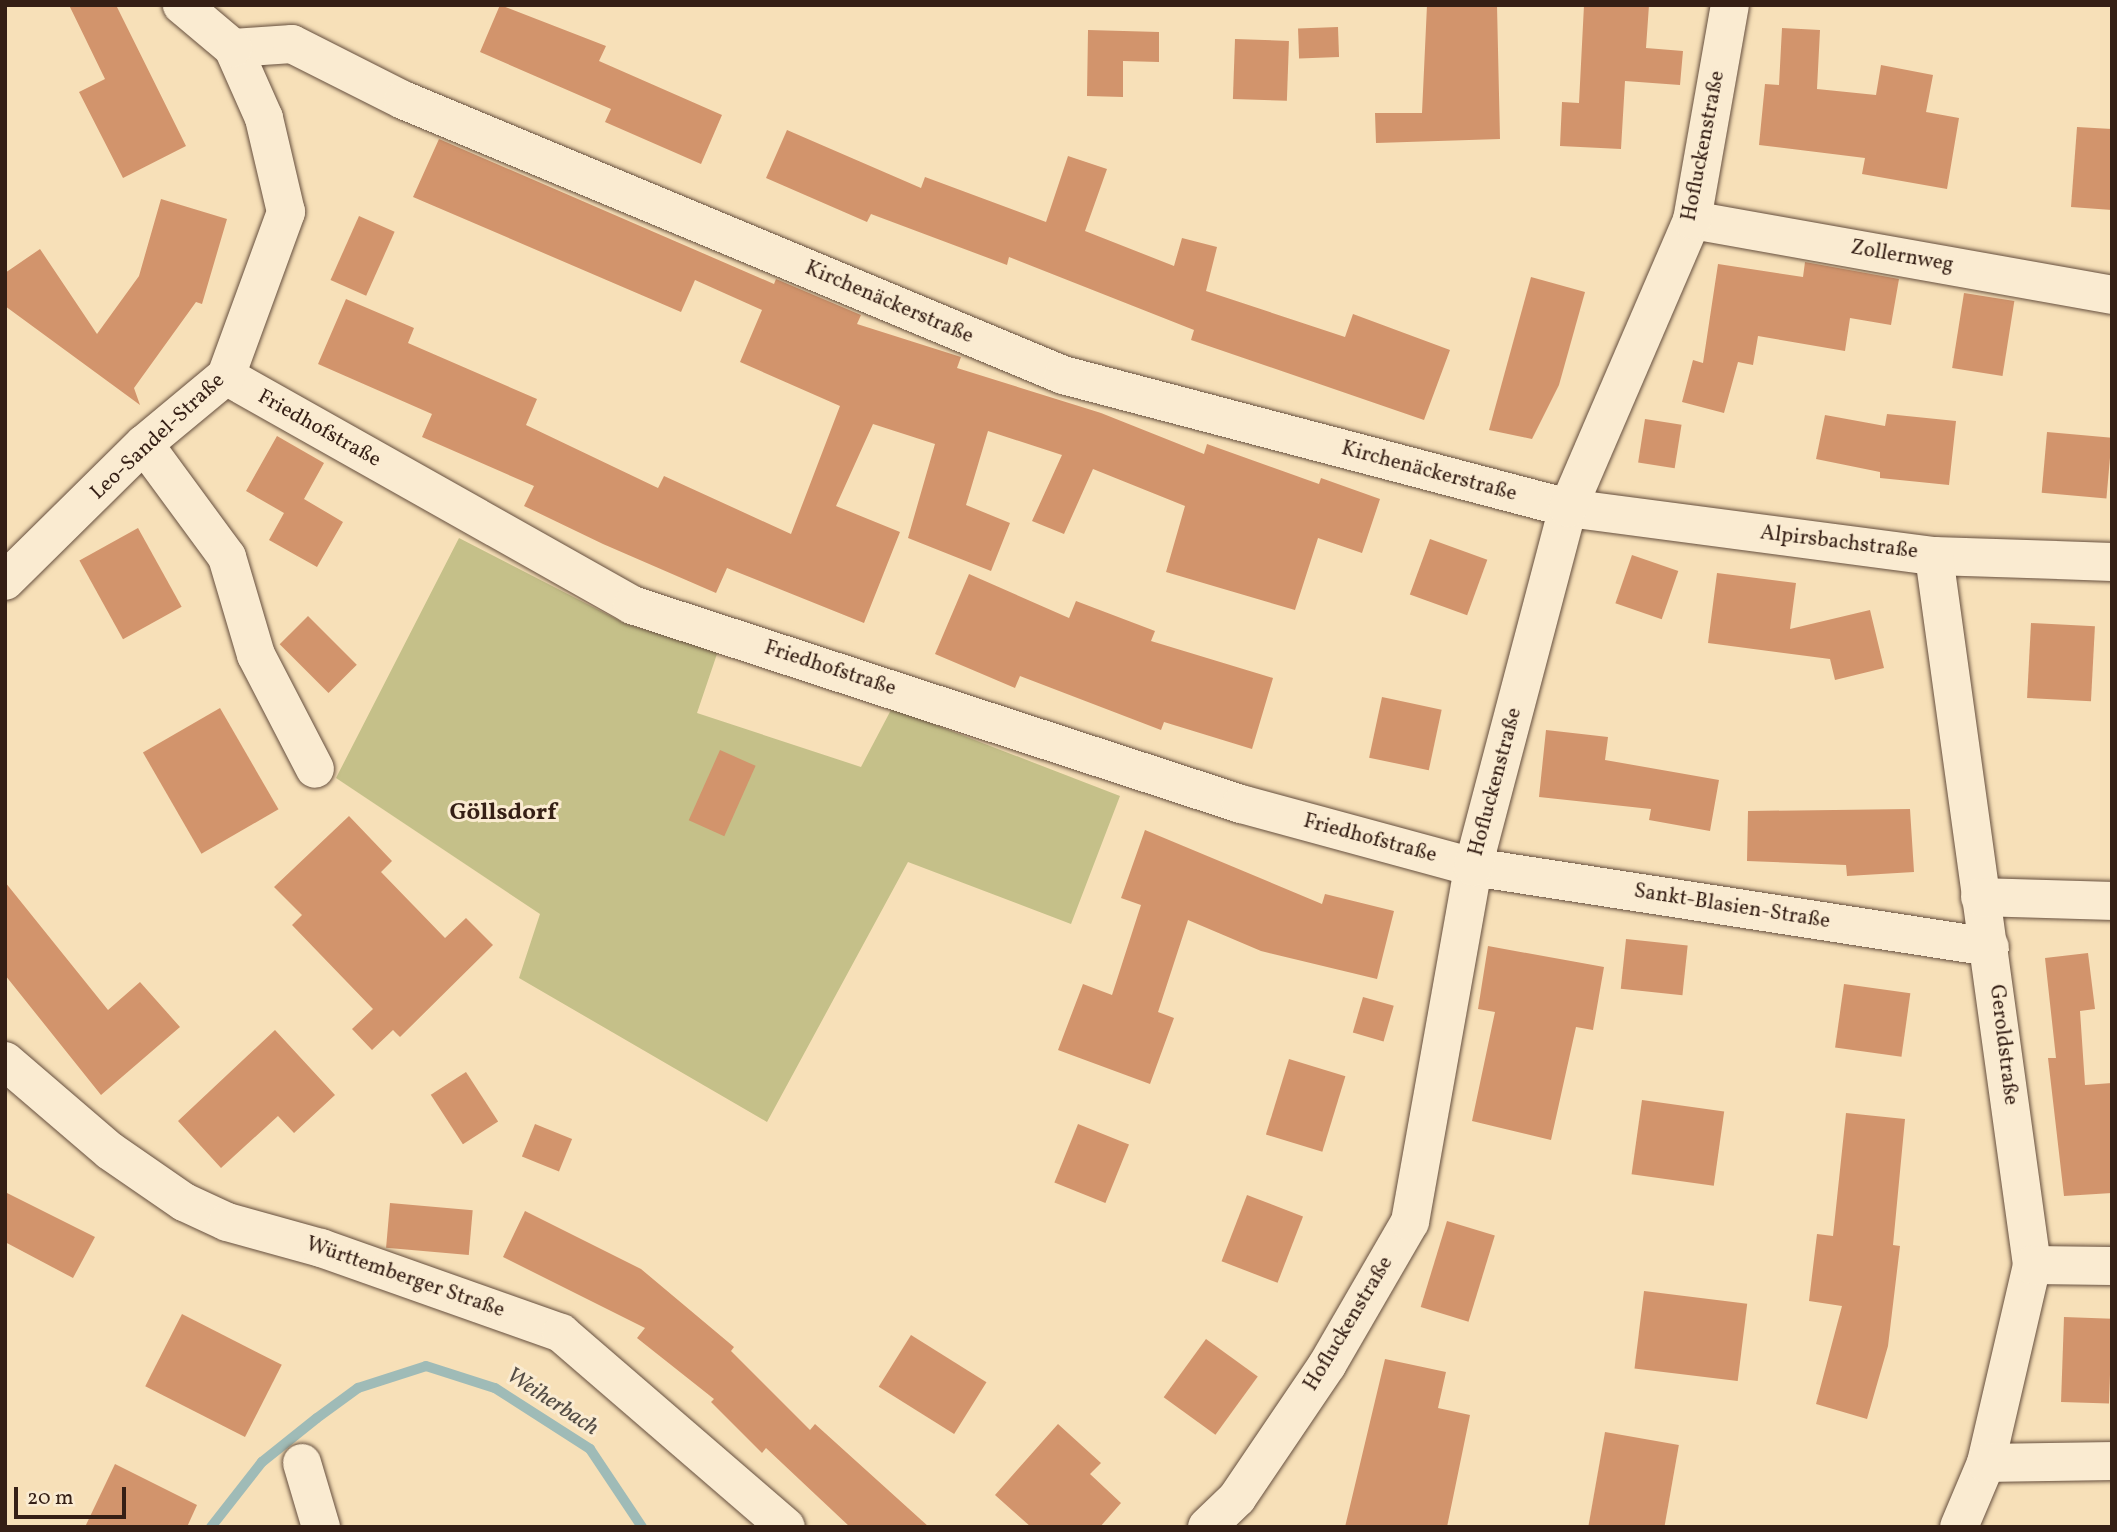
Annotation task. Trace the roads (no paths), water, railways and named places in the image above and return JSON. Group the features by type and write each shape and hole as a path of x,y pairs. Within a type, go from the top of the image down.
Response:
{"street":[{"name":"Leo-Sandel-Straße","path":"5,581 144,444 226,376 286,212 264,118 233,48 182,5"},
{"name":"Hofluckenstraße","path":"1207,1527 1237,1498 1327,1365 1410,1222 1473,867 1568,509 1692,220 1730,5"},
{"name":"Kirchenäckerstraße","path":"233,48 292,44 403,100 1063,375 1568,509"},
{"name":"Zollernweg","path":"1692,220 2112,295"},
{"name":"Friedhofstraße","path":"226,376 632,605 1241,804 1473,867"},
{"path":"144,444 227,556 256,655 315,769"},
{"name":"Alpirsbachstraße","path":"1568,509 1934,556 2112,562"},
{"name":"Geroldstraße","path":"1934,556 2032,1265 1986,1463 1959,1527"},
{"name":"Sankt-Blasien-Straße","path":"1473,867 1990,947"},
{"path":"1980,897 2112,901"},
{"name":"Württemberger Straße","path":"5,1061 110,1151 184,1202 227,1222 321,1248 561,1333 774,1523"},
{"path":"2032,1265 2112,1266"},
{"path":"1986,1463 2112,1461"},
{"path":"302,1463 321,1527"}],"waterway":[{"name":"Weiherbach","path":"211,1527 262,1462 317,1418 358,1388 426,1366 495,1388 590,1449 642,1527"}],"district":[{"name":"Göllsdorf","path":"503,814"}]}
